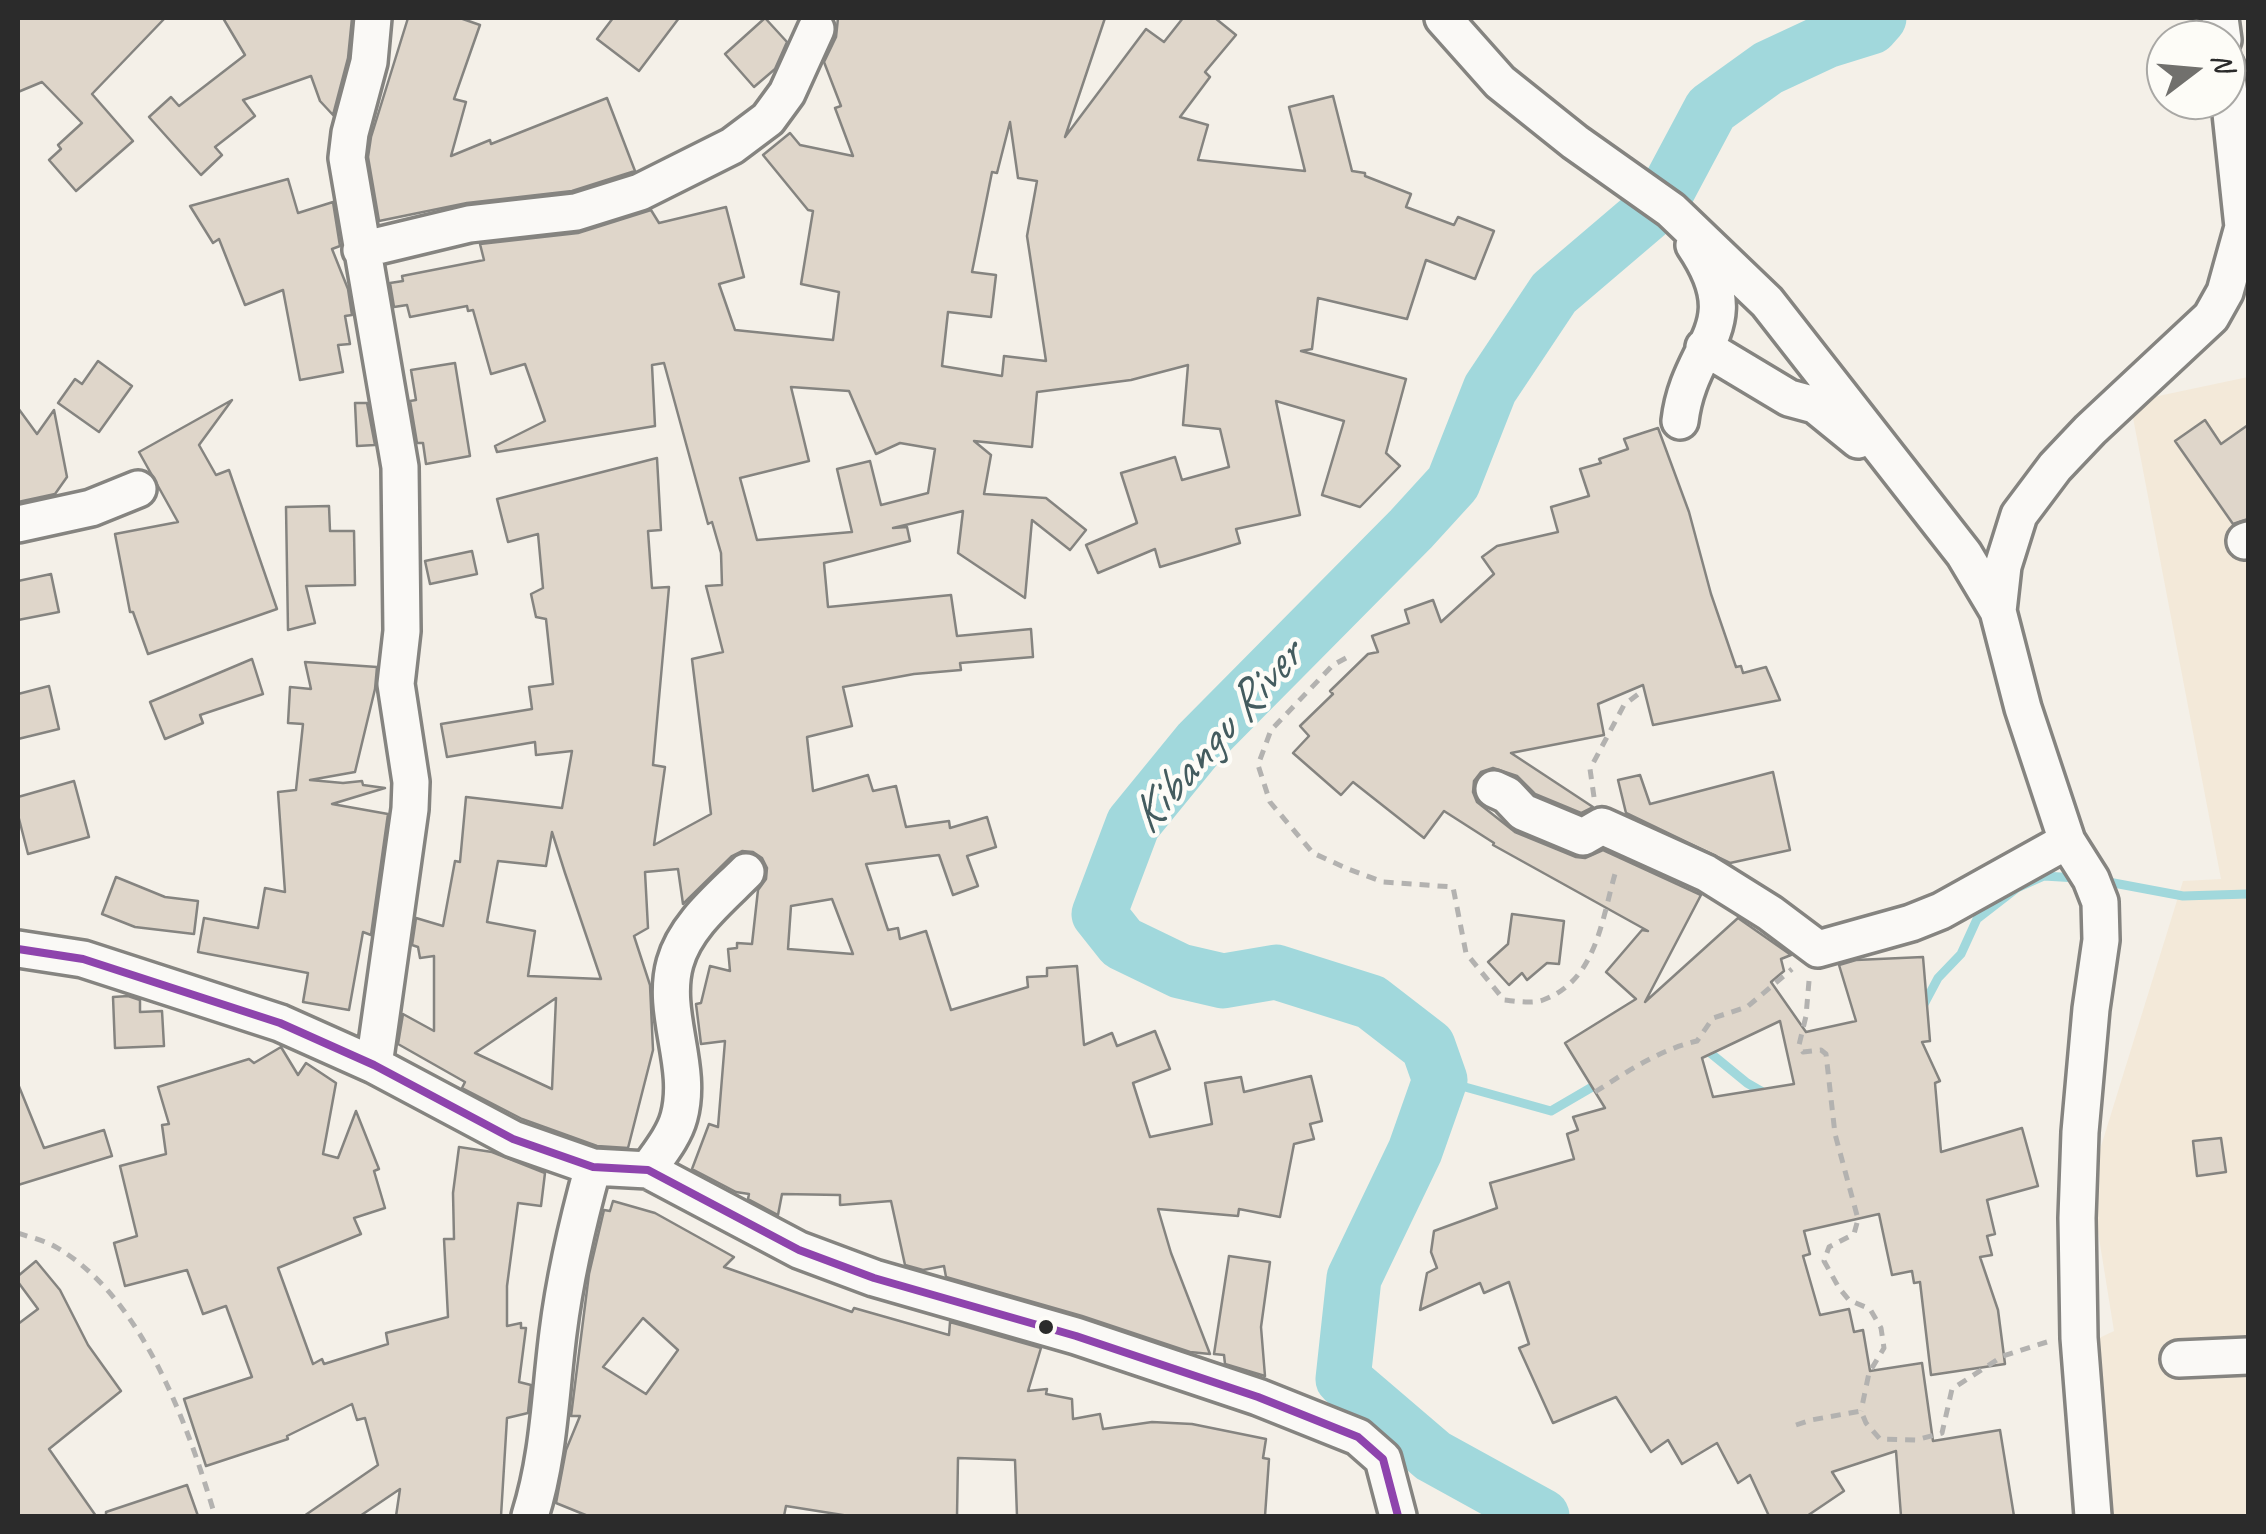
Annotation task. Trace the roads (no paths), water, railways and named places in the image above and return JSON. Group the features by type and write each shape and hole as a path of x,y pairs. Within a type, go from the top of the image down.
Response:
{"street":[{"path":"373,18 370,62 347,158 400,467 402,631 396,684 411,782 374,1065"},
{"path":"1443,18 1515,95 1671,210 1766,302 1964,554 1998,610 2023,708 2067,842 2100,902 2080,1132 2080,1338 2093,1516"},
{"path":"361,250 469,224 576,212 640,192 732,146 768,119 787,93 816,29"},
{"path":"1998,610 2003,566 2019,516 2055,467 2211,317 2225,292 2243,228 2232,120"},
{"path":"1671,210 1714,276 1718,316 1680,422"},
{"path":"1704,347 1789,398 1815,405 1905,479"},
{"path":"18,524 92,508 138,488"},
{"path":"1494,789 1508,795 1523,812 1582,837 1602,826 1658,850 1732,888 1818,949 1912,924 2067,842"},
{"path":"648,1170 678,1122 682,1104 672,998 675,962 702,917 746,872"},
{"path":"18,949 82,959 280,1023 374,1065 513,1139 594,1166 648,1170 756,1230 814,1256 929,1296 1076,1336 1258,1397 1358,1437 1383,1459 1398,1516"},
{"path":"530,1516 546,1460 567,1276 578,1218 594,1166"},
{"path":"2180,1359 2248,1356"}],"waterway":[{"name":"Kibangu River","path":"1542,1516 1433,1456 1343,1379 1354,1278 1415,1151 1440,1080 1428,1046 1371,1002 1276,972 1223,981 1180,971 1122,943 1099,914 1133,824 1200,742 1453,483 1490,389 1554,293 1662,201 1711,109 1768,68 1826,41 1871,27 1879,18"},
{"path":"1922,1008 1938,978 1961,954 1977,919 2017,888 2044,876 2077,878"},
{"path":"2103,881 2183,896 2248,894"},
{"path":"1703,1047 1766,1094"},
{"path":"1440,1080 1551,1111 1599,1083"}]}
